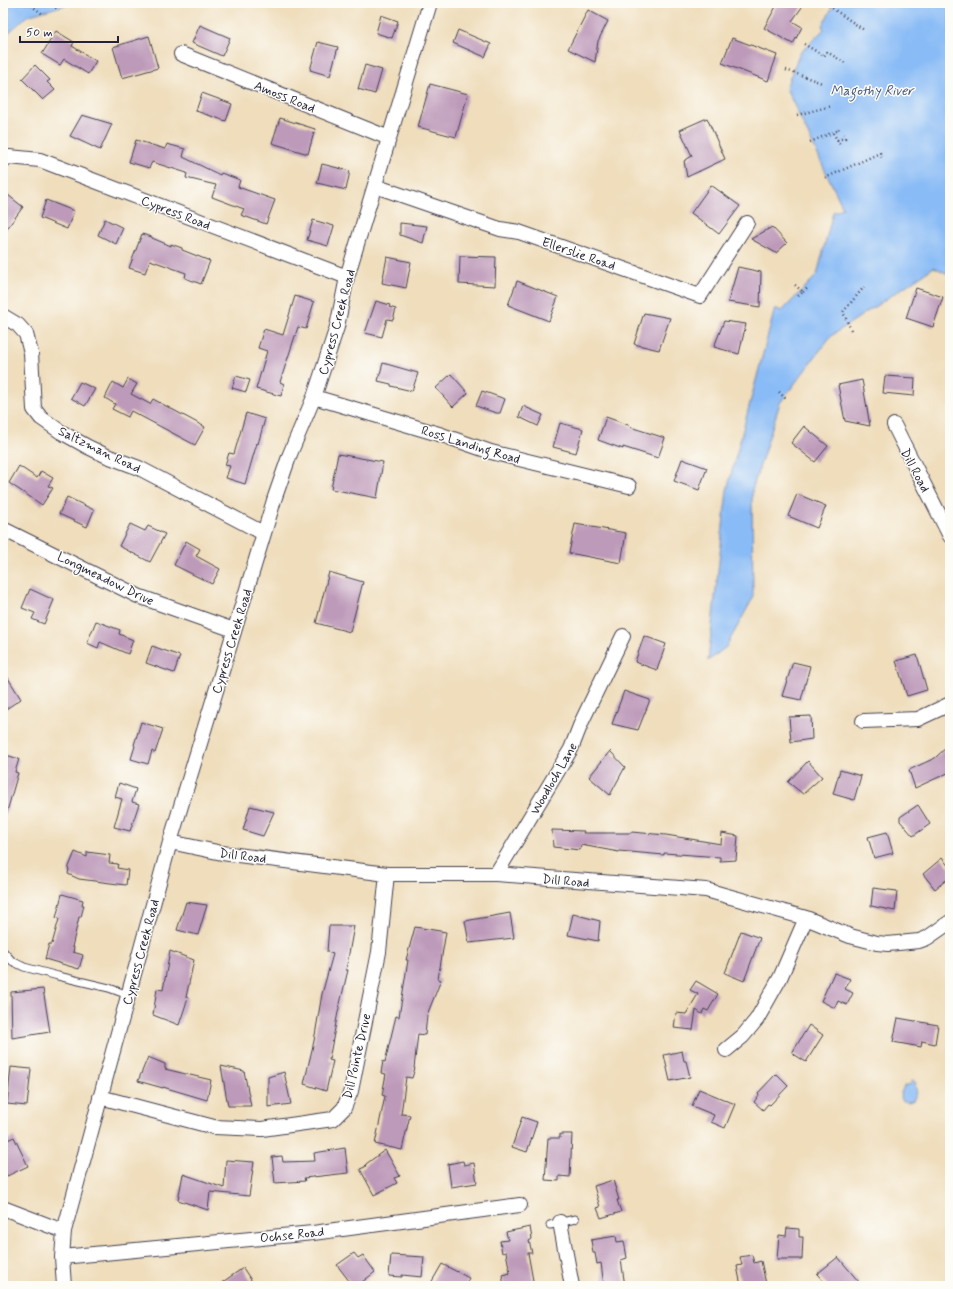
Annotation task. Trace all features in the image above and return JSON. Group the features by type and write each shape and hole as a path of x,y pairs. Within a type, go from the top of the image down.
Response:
{"street":[{"name":"Cypress Creek Road","path":"64,1286 62,1257 64,1231 170,842 263,533 290,454 314,397 337,327 347,277 430,3"},
{"name":"Amoss Road","path":"182,54 389,138"},
{"name":"Cypress Road","path":"3,160 9,156 40,160 347,277"},
{"name":"Ellerslie Road","path":"375,186 500,230 519,232 700,296 747,223"},
{"name":"Saltzman Road","path":"3,316 18,325 26,334 31,353 34,409 41,418 61,432 106,456 139,468 263,533"},
{"name":"Ross Landing Road","path":"314,397 442,435 491,452 628,486"},
{"name":"Dill Road","path":"894,425 950,536"},
{"name":"Longmeadow Drive","path":"3,529 138,596 234,630"},
{"name":"Woodloch Lane","path":"496,874 571,749 582,721 623,636"},
{"path":"863,720 918,719 950,704"},
{"name":"Dill Road","path":"170,842 222,853 387,874 496,874 706,890 806,918 850,936 877,943 888,944 919,941 927,938 950,922"},
{"name":"Dill Pointe Drive","path":"100,1097 214,1127 262,1130 332,1119 344,1108 350,1091 379,952 387,874"},
{"path":"726,1050 743,1036 757,1019 780,978 806,918"},
{"name":"Ochse Road","path":"62,1257 313,1233 520,1205"},
{"path":"3,1208 64,1231"},
{"path":"555,1224 572,1286"}],"lane":[{"path":"3,951 12,961 24,967 109,988 128,995"},
{"path":"555,1224 575,1218"}],"path":[{"path":"28,3 44,15"},
{"path":"49,3 58,10"},
{"path":"828,6 864,30"},
{"path":"804,44 824,56 827,52 847,64"},
{"path":"786,70 822,83"},
{"path":"797,115 831,106"},
{"path":"810,142 840,130 838,126"},
{"path":"833,133 841,146"},
{"path":"837,140 845,138 844,134"},
{"path":"825,178 880,153 882,160"},
{"path":"795,285 803,292"},
{"path":"797,297 809,286"},
{"path":"851,330 843,312 864,286"},
{"path":"779,392 786,399"}],"water":[{"path":"3,3 72,3 27,16 3,38"},
{"name":"Magothy River","path":"835,3 950,3 950,275 934,267 831,336 780,403 752,490 753,598 726,647 708,661 727,490 775,308 782,311 817,275 833,212 843,208 786,88 799,54 824,29 822,26"},
{"path":"912,1081 916,1083 915,1086 917,1092 913,1101 907,1102 902,1100 900,1095 904,1086 911,1084"}],"building":[{"path":"778,3 805,3 792,21 802,27 793,44 764,28"},
{"path":"588,10 608,21 598,41 595,62 568,49"},
{"path":"381,15 398,21 392,38 376,33"},
{"path":"200,25 230,38 222,56 192,43"},
{"path":"458,30 491,44 485,57 453,43"},
{"path":"56,31 74,42 72,46 96,61 88,74 64,59 60,65 42,54"},
{"path":"149,36 158,68 122,78 113,47"},
{"path":"732,38 777,55 768,81 722,63"},
{"path":"318,42 338,47 330,76 310,70"},
{"path":"35,65 50,80 47,82 55,90 43,100 22,79"},
{"path":"365,65 382,70 375,94 358,89"},
{"path":"430,84 468,94 456,137 418,127"},
{"path":"202,93 232,104 226,121 196,111"},
{"path":"82,115 112,124 100,150 70,136"},
{"path":"280,118 315,129 308,154 272,143"},
{"path":"707,118 725,159 687,177 684,161 692,156 680,130"},
{"path":"136,140 165,149 167,144 185,149 183,157 220,175 221,173 240,180 238,187 275,200 266,224 241,215 244,209 212,197 216,185 186,178 187,173 152,162 149,168 129,162"},
{"path":"322,164 350,171 346,190 317,183"},
{"path":"711,185 740,206 719,234 691,213"},
{"path":"3,191 23,207 3,234"},
{"path":"46,200 74,211 67,229 40,218"},
{"path":"105,219 123,228 116,244 98,235"},
{"path":"313,220 334,226 328,246 307,240"},
{"path":"400,223 427,226 423,243 400,235"},
{"path":"772,227 787,243 776,253 751,239"},
{"path":"142,234 171,246 171,244 182,248 182,250 210,261 201,284 185,278 186,273 150,260 145,273 129,268"},
{"path":"460,256 496,257 495,286 459,284"},
{"path":"387,257 411,262 406,288 382,283"},
{"path":"738,267 761,272 760,307 728,302"},
{"path":"517,281 558,297 549,321 508,305"},
{"path":"916,288 943,297 933,327 906,318"},
{"path":"295,296 314,302 306,329 298,327 280,382 284,384 281,396 256,389 267,351 258,348 264,329 283,335"},
{"path":"376,301 390,305 389,307 396,309 393,320 387,319 382,337 365,333"},
{"path":"644,313 670,318 659,350 634,344"},
{"path":"724,321 746,324 739,354 714,347"},
{"path":"383,363 418,373 412,391 378,381"},
{"path":"451,374 468,393 453,407 436,388"},
{"path":"236,376 250,380 246,392 232,388"},
{"path":"885,376 915,378 914,396 883,393"},
{"path":"128,379 137,384 131,394 150,404 153,399 205,427 195,445 131,411 128,417 112,409 115,404 105,398 113,382 123,388"},
{"path":"862,380 870,426 845,421 838,385"},
{"path":"80,382 95,389 85,406 71,398"},
{"path":"482,391 505,399 500,413 476,406"},
{"path":"523,406 543,415 538,426 519,417"},
{"path":"246,413 265,419 245,484 226,478 230,466 225,465 229,453 234,454"},
{"path":"606,417 631,426 630,427 665,438 658,458 623,447 623,449 598,440"},
{"path":"560,423 583,429 576,453 553,447"},
{"path":"804,426 828,446 815,462 791,443"},
{"path":"338,454 383,462 377,498 331,489"},
{"path":"682,459 707,468 699,490 674,481"},
{"path":"19,466 37,478 41,471 53,478 48,486 53,488 42,505 9,483"},
{"path":"797,494 826,506 817,528 788,516"},
{"path":"67,497 94,510 87,527 59,514"},
{"path":"130,524 145,531 148,526 165,534 150,562 119,546"},
{"path":"575,524 626,533 621,563 569,553"},
{"path":"186,541 200,549 196,556 220,569 212,584 174,565"},
{"path":"329,572 363,582 350,632 316,623"},
{"path":"30,589 54,600 44,624 32,619 35,613 22,608"},
{"path":"96,621 120,630 119,634 133,640 128,654 100,642 98,648 87,643"},
{"path":"644,636 666,644 657,670 635,662"},
{"path":"152,646 180,656 174,673 146,663"},
{"path":"917,655 927,690 907,696 896,661"},
{"path":"793,662 810,666 801,700 782,696"},
{"path":"3,670 21,699 3,711"},
{"path":"624,691 650,700 638,730 612,724"},
{"path":"811,716 812,739 791,742 789,717"},
{"path":"141,722 163,729 155,753 152,751 148,764 131,759"},
{"path":"950,744 950,772 915,788 909,770 935,758"},
{"path":"610,751 625,767 610,795 589,777"},
{"path":"3,754 19,759 15,772 18,773 6,815 3,815"},
{"path":"808,761 822,777 803,794 788,782"},
{"path":"840,770 861,776 854,800 833,794"},
{"path":"119,783 136,789 132,802 139,804 130,831 114,827 122,799 115,797"},
{"path":"918,805 930,824 913,836 900,821 900,817"},
{"path":"250,806 274,812 263,836 243,830"},
{"path":"552,830 584,831 583,833 631,832 666,835 721,844 722,833 738,836 736,860 720,861 720,857 664,853 664,855 619,852 581,845 580,850 553,847"},
{"path":"887,832 893,853 874,858 868,837"},
{"path":"75,852 87,857 87,852 110,855 109,863 118,864 117,868 128,870 126,885 79,879 68,874 68,869"},
{"path":"942,858 950,868 950,877 935,889 923,874"},
{"path":"873,888 897,891 895,911 871,906"},
{"path":"62,894 83,900 82,905 84,905 81,917 79,917 72,947 74,947 73,952 83,955 79,969 45,959 49,944 52,944 59,919 56,918"},
{"path":"186,902 207,905 198,935 177,930"},
{"path":"510,913 514,938 469,943 465,921"},
{"path":"573,914 600,921 598,941 568,935"},
{"path":"329,926 354,926 346,970 348,970 329,1060 333,1061 326,1091 304,1084 314,1041 322,994 333,954 327,952"},
{"path":"415,927 446,932 438,979 441,980 427,1015 425,1035 418,1034 415,1068 412,1078 406,1077 401,1114 410,1115 402,1150 375,1144 385,1096 382,1095 386,1074 381,1073 383,1061 385,1062 396,1016 399,1017 408,960 406,960"},
{"path":"741,931 760,938 744,981 725,973"},
{"path":"170,951 194,960 186,997 188,998 179,1025 153,1015 157,989 163,990"},
{"path":"834,973 850,979 845,989 853,993 847,1005 838,1001 835,1008 821,1001"},
{"path":"696,981 718,994 708,1011 704,1009 702,1014 696,1010 693,1030 674,1028 676,1013 686,1014 698,994 690,990"},
{"path":"43,989 50,1032 12,1038 11,992"},
{"path":"898,1018 938,1025 935,1044 922,1041 921,1047 893,1042"},
{"path":"809,1025 823,1035 806,1062 792,1053"},
{"path":"682,1051 690,1077 670,1081 664,1055"},
{"path":"148,1057 165,1064 165,1069 211,1080 207,1100 138,1081"},
{"path":"221,1066 244,1071 251,1106 228,1106"},
{"path":"11,1067 31,1069 27,1106 7,1104"},
{"path":"284,1072 291,1104 268,1107 268,1077"},
{"path":"776,1074 788,1086 770,1105 768,1104 763,1110 754,1102 759,1095 758,1093"},
{"path":"699,1089 735,1104 725,1128 711,1122 714,1115 692,1106"},
{"path":"522,1117 537,1122 527,1152 512,1147"},
{"path":"560,1134 572,1134 570,1177 559,1176 559,1181 545,1180 548,1138 560,1138"},
{"path":"14,1137 28,1166 7,1176 3,1169 3,1142"},
{"path":"345,1148 348,1173 304,1178 305,1181 275,1183 272,1157 282,1156 283,1162 315,1161 314,1153"},
{"path":"385,1150 400,1176 394,1178 397,1183 374,1195 360,1169 365,1167 366,1164"},
{"path":"226,1160 254,1162 249,1196 210,1192 208,1210 178,1200 183,1174 224,1188"},
{"path":"463,1161 464,1165 474,1163 477,1183 451,1187 448,1164"},
{"path":"613,1180 621,1212 601,1218 597,1208 600,1207 594,1186"},
{"path":"530,1227 532,1239 529,1241 532,1253 528,1253 534,1286 504,1286 502,1275 510,1273 506,1252 502,1253 500,1241 508,1240 506,1232"},
{"path":"787,1228 799,1229 799,1237 803,1237 802,1259 777,1259 779,1235 786,1236"},
{"path":"616,1236 617,1242 624,1241 627,1258 621,1260 625,1286 604,1286 601,1263 597,1264 595,1253 593,1253 591,1240"},
{"path":"354,1253 358,1258 363,1255 375,1272 357,1286 353,1286 337,1265"},
{"path":"391,1255 424,1257 422,1277 402,1275 402,1277 389,1276"},
{"path":"752,1255 754,1263 761,1261 766,1284 757,1286 752,1286 752,1284 741,1286 737,1266 742,1265 740,1257"},
{"path":"838,1257 859,1282 854,1286 828,1286 817,1274"},
{"path":"442,1264 469,1278 465,1286 436,1286 431,1283"},
{"path":"243,1268 255,1286 217,1286"}]}
